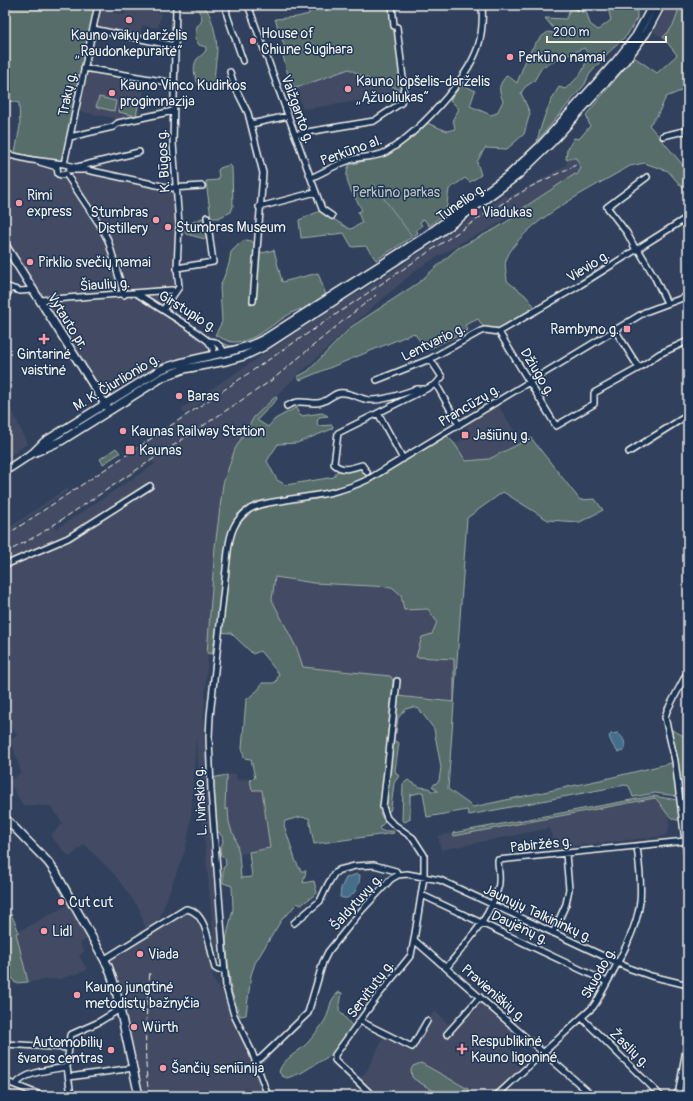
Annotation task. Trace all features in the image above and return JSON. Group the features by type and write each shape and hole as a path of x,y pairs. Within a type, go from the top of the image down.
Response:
{"main road":[{"name":"Tunelio g.","path":"224,352 245,348 266,338 423,238 509,175 540,146 617,60 636,36 653,5"},
{"name":"Tunelio g.","path":"226,361 249,354 269,343 442,231 518,176 553,141 625,60 646,33 661,5"},
{"name":"Vytauto pr.","path":"5,245 110,410"},
{"name":"M. K. Čiurlionio g.","path":"5,471 31,454 44,442 154,373 173,364 224,352"},
{"path":"224,352 226,361"},
{"name":"M. K. Čiurlionio g.","path":"31,454 61,441 155,381 178,370 226,361"},
{"path":"118,395 123,402"},
{"path":"5,818 48,862 56,873 105,959 112,978 120,1009 139,1096"}],"street":[{"name":"Trakų g.","path":"64,167 98,5"},
{"name":"K. Būgos g.","path":"163,310 178,290 177,268 179,225 173,143 176,5"},
{"path":"226,5 227,15 243,61"},
{"name":"Vaižganto g.","path":"248,5 322,209 332,216"},
{"path":"295,135 374,121 401,103 404,87 397,27 394,26 392,5"},
{"name":"Perkūno al.","path":"311,178 348,160 386,152 430,116 460,79 473,59 480,38 482,5"},
{"path":"574,5 582,8"},
{"path":"93,29 175,46"},
{"path":"84,68 174,83"},
{"path":"230,72 251,124 262,167 263,178 253,302"},
{"path":"70,137 113,127 118,123 173,111"},
{"path":"251,124 288,116"},
{"path":"662,136 688,130"},
{"path":"64,167 76,167 138,152"},
{"path":"5,154 64,167 87,170"},
{"path":"64,167 108,240 124,294"},
{"path":"76,167 176,188 202,186"},
{"path":"646,177 607,207 627,233 654,276 667,303"},
{"path":"260,207 316,192"},
{"path":"177,268 213,262 207,217"},
{"name":"Vievio g.","path":"499,332 580,285 688,217"},
{"path":"5,286 20,291 33,290"},
{"path":"5,298 11,288"},
{"name":"Šiaulių g.","path":"40,300 172,290"},
{"name":"Girstupio g.","path":"136,293 208,341 215,342 224,352"},
{"name":"Prancūzų g.","path":"253,507 342,490 369,479 645,312 688,296"},
{"name":"Lentvario g.","path":"377,380 430,359 481,331 485,330 499,332"},
{"path":"615,330 639,368 659,354 688,341"},
{"name":"Džiugo g.","path":"499,332 556,426 594,404 594,393 639,368"},
{"path":"208,341 213,348 213,355"},
{"path":"366,472 362,465 344,470 340,469 334,464 338,433 436,384 442,377 430,359"},
{"path":"436,384 459,425"},
{"path":"288,406 298,401 318,403 324,402 335,395 342,393 370,400 418,389 426,389"},
{"path":"378,413 402,459"},
{"path":"629,452 688,414"},
{"path":"5,565 68,538 150,486"},
{"name":"L. Ivinskio g.","path":"253,507 234,525 230,537 209,727 211,791 226,987 231,1005 268,1096"},
{"path":"688,670 665,717 675,761 688,864"},
{"path":"397,682 383,807 387,818 413,838 422,851 425,860 424,877"},
{"name":"Pabiržės g.","path":"447,967 482,923 492,904 499,887 498,860 685,841"},
{"name":"Skuodo g.","path":"496,1096 593,1007 617,963 635,924 640,902 641,884 637,846"},
{"path":"553,933 566,904 569,889 566,854"},
{"path":"294,923 320,901 334,874 339,870 355,866 374,865 396,871 398,875"},
{"name":"Šaldytuvų g.","path":"255,1061 261,1058 308,1013 323,962 328,952 362,910 391,879 398,875 407,874 424,877"},
{"name":"Servitutų g.","path":"373,1096 335,1060 335,1055 377,997 411,955 424,877"},
{"name":"Jaunųjų Talkininkų g.","path":"424,877 440,880 617,963 651,976 688,985"},
{"name":"Daujėnų g.","path":"422,895 607,982"},
{"path":"105,959 186,909 189,909 196,914 206,929 215,968 218,970 224,970"},
{"name":"Pravieniškių g.","path":"414,940 447,967 593,1096"},
{"path":"447,1034 480,997"},
{"path":"71,1096 67,1067 70,1035 97,1023 120,1009"},
{"name":"Žaslių g.","path":"582,1018 661,1096"},
{"path":"360,1021 412,1047 427,1021"},
{"path":"676,1096 679,1090 688,1038"},
{"path":"5,1044 69,1048"},
{"path":"16,1085 22,1079 40,1072 67,1067"},
{"path":"69,1077 133,1068"},
{"path":"5,1081 43,1096"},
{"path":"679,1090 680,1096"}],"shaded area":[{"path":"668,5 679,5 678,14 675,23 669,32 663,37 654,32"},
{"name":"Kauno vaikų darželis „Raudonkepuraitė“","path":"127,7 161,13 158,28 142,25 140,35 96,27 99,10 125,15"},
{"name":"Kauno lopšelis-darželis „Ąžuoliukas“","path":"349,69 378,84 392,86 401,91 400,95 303,109 296,88"},
{"name":"Kauno Vinco Kudirkos progimnazija","path":"88,71 146,81 138,117 115,120 114,118 78,111"},
{"path":"5,158 52,168 56,173 68,175 72,172 84,172 172,191 174,193 176,222 177,287 161,310 198,336 209,345 211,350 172,360 160,365 111,395 105,395 5,237"},
{"path":"573,158 576,159 580,168 578,172 493,227 462,242 417,269 354,323 254,416 235,449 223,484 215,547 203,726 206,758 205,779 219,945 214,946 196,737 190,826 185,850 158,922 146,930 139,908 114,874 84,844 70,857 51,837 51,835 63,823 50,806 23,805 9,782 21,772 11,740 17,735 5,717 5,531 67,488 69,490 16,526 17,527 255,369 254,368 184,414 181,409 347,299 366,289 424,251 505,195 508,198 566,165 568,160","holes":["153,461 155,464 56,529 54,526"]},
{"path":"5,395 27,444 5,459"},
{"path":"498,405 521,442 489,459 466,461 454,443 459,443 470,422"},
{"path":"275,577 314,583 392,587 401,595 428,609 437,622 432,634 416,657 455,659 454,702 392,695 393,682 390,676 303,667 297,649 272,600"},
{"path":"618,733 623,739 625,746 624,751 618,752 609,736 611,734"},
{"path":"236,774 237,780 250,779 252,790 262,789 270,849 239,854 235,836 229,822 228,809 225,809 224,801 227,775"},
{"path":"655,798 661,802 668,814 669,827 665,836 555,848 550,828 441,850 438,836 453,833 454,836"},
{"path":"357,874 360,875 359,884 352,895 348,898 340,897 341,888 346,878"},
{"path":"70,904 89,938 80,943 84,952 79,955 87,970 61,979 28,982 16,933"},
{"path":"186,912 189,913 204,931 214,981 222,992 246,1046 264,1096 144,1096 125,1008 111,960"},
{"name":"Respublikinė Kauno ligoninė","path":"481,1000 518,1034 509,1047 514,1054 510,1057 520,1068 490,1096 378,1096 360,1079 366,1072 384,1037 411,1052 434,1011 453,1028"}],"green space":[{"path":"5,5 96,5 61,162 15,153 20,126 19,103 5,100"},
{"path":"195,5 203,5 207,10 215,33 217,50 214,87 211,89 201,89 197,83 194,71 194,66 197,59 206,50 206,47 199,45 195,38 197,26 202,18"},
{"path":"309,5 390,5 397,46 401,91 388,84 378,84 349,69 296,88 291,86 283,56 285,48 275,19 297,17 309,14"},
{"name":"Perkūno parkas","path":"572,5 586,11 590,24 598,30 611,20 606,5 637,5 637,18 627,35 606,55 589,75 585,84 537,141 546,113 559,87 565,89 580,74 585,64 592,60 584,48 542,67 534,81 525,87 521,93 530,113 524,134 507,149 485,148 477,162 481,175 470,182 465,178 449,189 446,212 429,226 424,219 420,222 422,226 416,230 418,233 376,260 366,246 352,247 344,233 301,238 299,220 320,211 351,229 362,223 358,212 362,210 348,183 347,171 349,165 386,155 427,123 447,131 455,129 453,119 459,109 450,100 462,84 475,91 470,106 491,115 497,113 503,101 500,93 500,85 507,75 517,83 528,55 537,42 548,32 558,34 545,18 566,19"},
{"path":"679,5 688,5 688,88 666,97 657,116 649,125 688,171 688,194 668,171 644,163 630,166 579,195 542,219 514,246 505,262 507,281 525,295 536,308 499,328 484,328 478,319 465,325 468,330 427,350 414,333 300,380 297,377 308,371 351,327 418,283 458,248 495,229 519,214 517,212 575,174 577,175 581,168 576,158 566,159 567,150 574,138 579,139 590,126 586,115 634,57 657,73 677,55 663,37 670,30 674,22"},
{"path":"99,97 116,101 114,111 96,107"},
{"path":"121,103 138,106 136,116 119,112"},
{"path":"229,165 232,167 233,206 231,212 218,218 211,218 206,181 218,180 218,170"},
{"path":"202,218 206,218 209,240 186,234 183,224 184,222 191,223"},
{"path":"246,240 254,243 262,253 274,250 282,282 318,273 326,295 366,271 298,314 301,309 293,312 250,339 232,342 215,335 222,322 220,287 229,264 231,252 241,242"},
{"path":"262,337 255,341 231,348 225,347 216,342 231,346 248,343"},
{"path":"276,396 277,399 257,420 268,427 275,419 297,407 298,413 301,416 322,413 328,416 319,417 317,422 318,426 333,426 332,429 297,443 278,444 267,461 277,480 286,485 334,477 337,471 362,469 369,481 447,436 454,443 466,461 489,459 531,438 580,500 595,499 603,510 580,522 548,520 503,492 467,518 448,789 473,807 605,779 671,763 674,765 678,795 655,793 633,797 629,786 625,785 469,815 467,810 427,817 423,792 410,795 410,819 405,822 402,820 403,784 408,780 420,787 429,788 431,791 438,791 432,786 439,781 441,767 434,729 419,709 413,707 406,709 398,718 396,733 393,735 397,696 454,702 454,659 416,657 422,637 432,634 437,622 428,609 404,610 401,595 392,587 314,583 275,577 272,600 297,649 303,667 390,676 392,678 393,682 380,813 385,822 379,828 382,831 393,831 394,833 314,844 309,818 300,817 285,821 284,825 296,862 301,871 306,871 303,883 314,881 317,893 301,905 297,903 288,914 284,916 255,963 251,975 246,1015 240,1016 231,990 226,940 233,909 232,886 223,883 223,868 226,865 225,858 221,856 220,849 223,842 222,836 215,828 212,778 227,775 225,809 228,809 229,822 235,836 239,854 241,878 252,877 249,852 270,848 262,790 252,790 250,779 255,778 251,759 244,758 242,748 246,700 259,689 262,683 276,682 279,674 260,651 253,654 231,633 216,632 212,654 207,653 215,547 223,484 235,449 254,417"},
{"path":"116,448 120,453 103,464 100,459"},
{"path":"670,729 688,738 688,850"},
{"path":"392,741 399,743 395,770 399,776 394,783 390,811 387,811 385,808"},
{"path":"653,796 677,800 679,820 672,818 655,798 454,836 453,833"},
{"path":"11,914 19,932 16,933 28,982 15,983 11,976 11,967 5,965 5,928 7,927"},
{"path":"339,992 342,993 339,1010 353,1027 334,1053 301,1073 287,1078 282,1076 279,1072 284,1062 306,1044 318,1030 327,1016 333,998"},
{"path":"421,1063 468,1089 473,1096 442,1096 414,1079 412,1077 411,1070 413,1066"}],"waterway":[{"path":"373,184 411,235"}],"railway":[{"path":"5,536 488,212 532,186 578,164"},
{"path":"5,553 40,534 272,380 376,295"},
{"path":"149,1096 146,1065 146,1018 150,971"}],"place":[{"name":"Kauno vaikų darželis „Raudonkepuraitė“","path":"129,20"},
{"name":"House of Chiune Sugihara","path":"253,41"},
{"name":"Perkūno namai","path":"510,57"},
{"name":"Kauno lopšelis-darželis „Ąžuoliukas“","path":"348,89"},
{"name":"Kauno Vinco Kudirkos progimnazija","path":"112,93"},
{"name":"Rimi express","path":"19,203"},
{"name":"Viadukas","path":"474,212"},
{"name":"Stumbras Distillery","path":"156,220"},
{"name":"Stumbras Museum","path":"168,227"},
{"name":"Pirklio svečių namai","path":"30,262"},
{"name":"Rambyno g.","path":"627,329"},
{"name":"Gintarinė vaistinė","path":"44,339"},
{"name":"Baras","path":"179,396"},
{"name":"Kaunas Railway Station","path":"123,431"},
{"name":"Jašiūnų g.","path":"465,435"},
{"name":"Kaunas","path":"130,450"},
{"name":"Cut cut","path":"61,902"},
{"name":"Lidl","path":"44,931"},
{"name":"Viada","path":"140,954"},
{"name":"Kauno jungtinė metodistų bažnyčia","path":"77,995"},
{"name":"Würth","path":"134,1027"},
{"name":"Respublikinė Kauno ligoninė","path":"462,1049"},
{"name":"Automobilių švaros centras","path":"111,1050"},
{"name":"Šančių seniūnija","path":"163,1068"}]}
